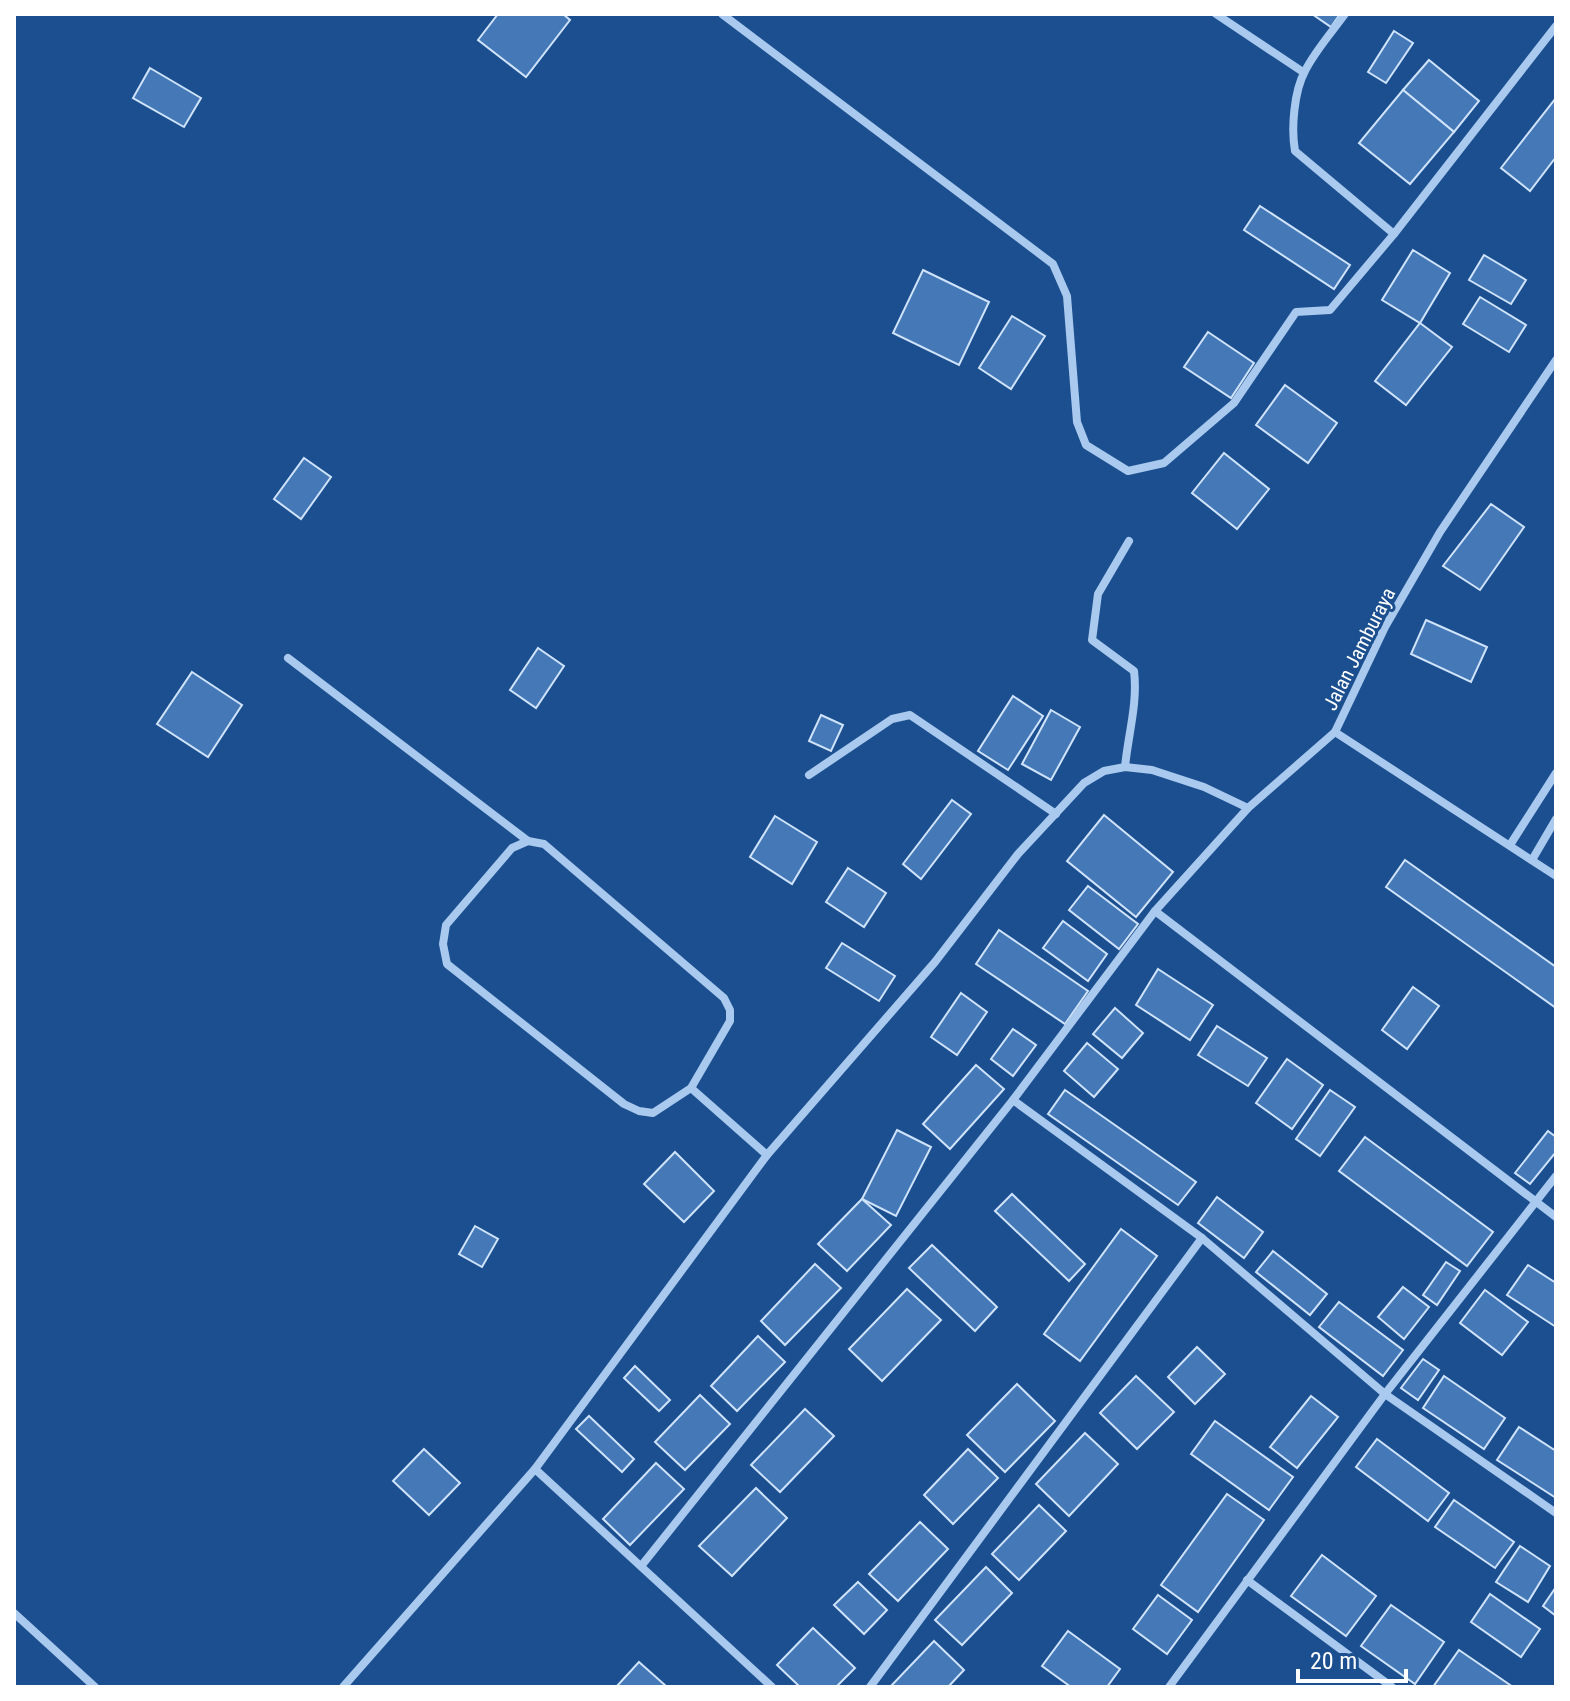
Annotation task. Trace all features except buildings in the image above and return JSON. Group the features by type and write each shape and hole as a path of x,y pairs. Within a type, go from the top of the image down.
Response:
{"street":[{"path":"722,14 1053,264 1067,296 1077,422 1086,445 1128,471 1164,463 1234,403 1296,312 1330,310 1394,234 1556,26"},
{"path":"1216,14 1303,72"},
{"path":"1345,14 1303,72 1292,134 1295,151 1394,234"},
{"name":"Jalan Jamburaya","path":"1556,360 1440,532 1385,627 1335,732 1556,876"},
{"path":"1125,767 1129,726 1137,693 1134,671 1092,640 1098,594 1129,541"},
{"path":"288,658 528,841 544,844 724,998 730,1010 730,1021 691,1088 653,1113 624,1104 447,964 443,944 446,925 512,848 528,841"},
{"path":"809,775 892,719 910,715 1056,814"},
{"path":"642,1565 1013,1100 1155,911 1248,808 1335,732"},
{"path":"343,1687 535,1469 767,1155 935,962 1018,854 1084,783 1104,771 1125,767 1152,770 1204,787 1248,808"},
{"path":"1510,845 1556,773"},
{"path":"1532,860 1556,819"},
{"path":"1155,911 1556,1217"},
{"path":"691,1088 767,1155"},
{"path":"1013,1100 1202,1238 1385,1394 1556,1513"},
{"path":"1169,1687 1385,1394 1556,1176"},
{"path":"870,1687 1202,1238"},
{"path":"535,1469 772,1687"},
{"path":"1247,1580 1392,1687"},
{"path":"14,1613 95,1687"}]}
